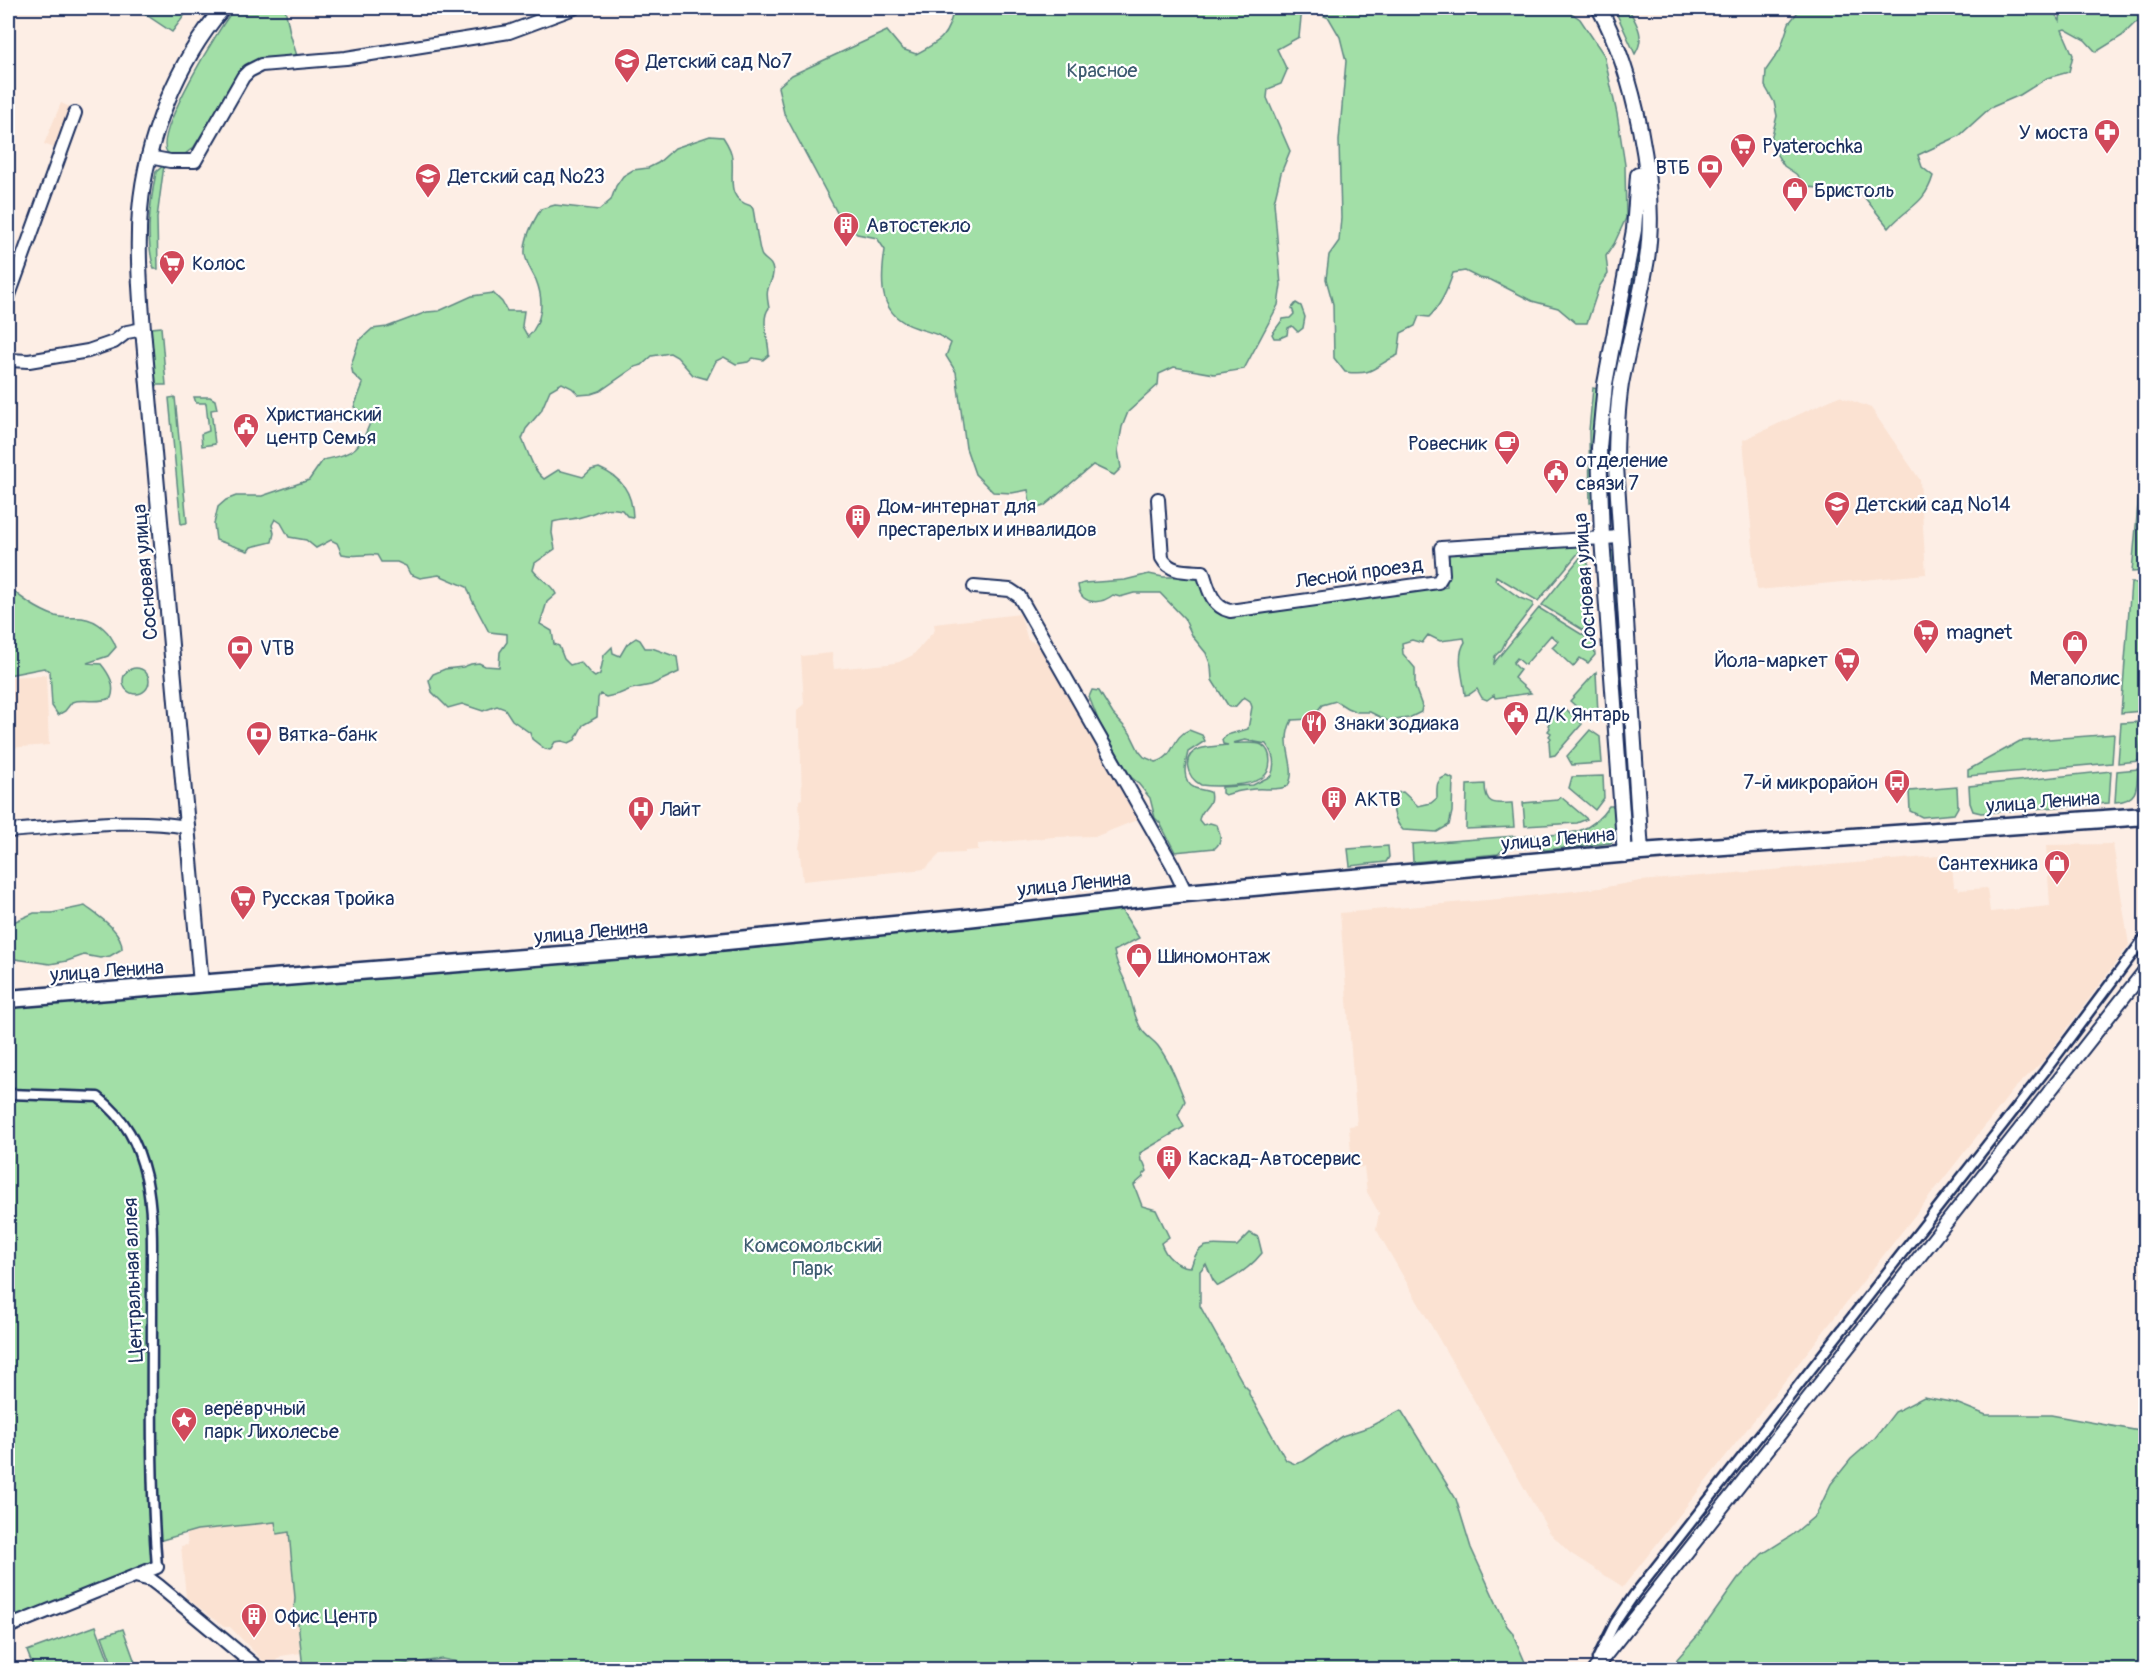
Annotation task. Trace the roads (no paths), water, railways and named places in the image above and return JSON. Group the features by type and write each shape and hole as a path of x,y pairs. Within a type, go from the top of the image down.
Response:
{"main road":[{"name":"улица Ленина","path":"8,999 697,944 967,918 1186,893 1633,853 2145,813"}],"street":[{"name":"Сосновая улица","path":"201,984 143,329 138,242 140,209 156,132 182,71 204,33 223,8"},
{"path":"149,157 195,161 243,77 261,65 346,58 509,32 574,8"},
{"name":"Сосновая улица","path":"1599,8 1620,52 1640,128 1647,195 1647,257 1621,386 1617,418 1616,466 1633,853"},
{"path":"8,298 75,113"},
{"name":"Сосновая улица","path":"1633,853 1602,538 1599,476 1600,417 1634,230 1640,128"},
{"path":"8,360 29,361 88,351 114,342 127,332 143,329"},
{"name":"Лесной проезд","path":"1158,499 1162,558 1166,566 1171,569 1203,572 1217,605 1223,610 1230,611 1438,582 1443,574 1441,548 1620,537"},
{"path":"975,587 1010,590 1019,596 1172,864 1186,893"},
{"path":"8,831 129,822 162,823 187,827"},
{"path":"1589,1670 1594,1665 1615,1623 1634,1595 2038,1080 2145,936"},
{"path":"1594,1670 2145,969"},
{"name":"Центральная аллея","path":"8,1094 98,1097 129,1129 140,1157 148,1188 152,1231 153,1470 157,1568"},
{"path":"8,1627 157,1568"},
{"path":"134,1576 151,1580 260,1670"}],"place":[{"name":"Детский сад №7","path":"627,84"},
{"name":"У моста","path":"2107,155"},
{"name":"Pyaterochka","path":"1743,169"},
{"name":"ВТБ","path":"1710,190"},
{"name":"Детский сад №23","path":"428,199"},
{"name":"Бристоль","path":"1795,213"},
{"name":"Автостекло","path":"846,248"},
{"name":"Колос","path":"172,286"},
{"name":"Христианский центр Семья","path":"246,449"},
{"name":"Ровесник","path":"1507,466"},
{"name":"отделение связи 7","path":"1556,495"},
{"name":"Детский сад №14","path":"1837,527"},
{"name":"Дом-интернат для престарелых и инвалидов","path":"858,540"},
{"name":"magnet","path":"1926,655"},
{"name":"Мегаполис","path":"2075,666"},
{"name":"VTB","path":"240,671"},
{"name":"Йола-маркет","path":"1847,683"},
{"name":"Д/К Янтарь","path":"1516,737"},
{"name":"Знаки зодиака","path":"1314,746"},
{"name":"Вятка-банк","path":"259,757"},
{"name":"7-й микрорайон","path":"1897,805"},
{"name":"АКТВ","path":"1334,822"},
{"name":"Лайт","path":"641,832"},
{"name":"Сантехника","path":"2057,886"},
{"name":"Русская Тройка","path":"243,921"},
{"name":"Шиномонтаж","path":"1139,979"},
{"name":"Каскад-Автосервис","path":"1169,1181"},
{"name":"верёврчный парк Лихолесье","path":"184,1443"},
{"name":"Офис Центр","path":"254,1639"}],"park label":[{"name":"Красное","path":"1102,70"},
{"name":"Комсомольский Парк","path":"813,1256"}]}
